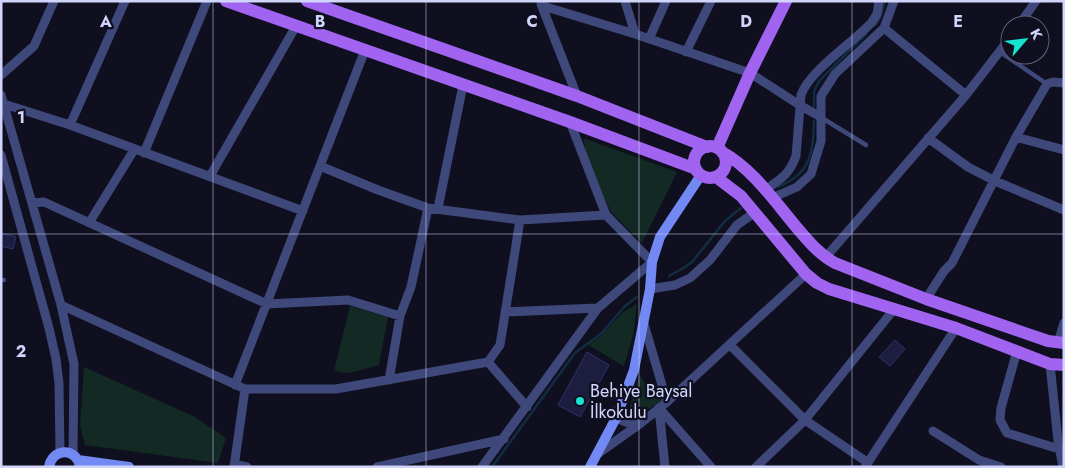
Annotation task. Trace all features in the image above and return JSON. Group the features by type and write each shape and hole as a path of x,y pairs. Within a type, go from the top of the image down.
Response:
{"main road":[{"path":"226,1 570,122 699,172 706,177 716,177 733,188 806,274 828,289 956,328 1050,364 1064,365"},
{"path":"307,1 577,96 715,149 742,165 808,242 825,258 926,299 1048,341 1061,343"},
{"path":"715,149 786,1"},
{"path":"699,172 695,160 696,155 699,151 715,149 725,156 726,166 724,171 716,177"},
{"path":"590,467 616,418 634,370 650,289 652,262 664,228 699,172"},
{"path":"46,466 52,457 60,452 68,452 77,460 129,467"}],"street":[{"path":"1,74 34,46 54,1"},
{"path":"70,125 125,1"},
{"path":"144,153 207,1"},
{"path":"625,1 635,34"},
{"path":"649,39 666,1"},
{"path":"686,52 711,1"},
{"path":"768,194 792,165 796,156 804,88 872,22 877,14 879,1"},
{"path":"768,194 797,187 803,184 811,174 820,146 821,96 835,74 862,46 884,28 894,1"},
{"path":"1025,15 1032,3"},
{"path":"541,4 577,96"},
{"path":"541,4 750,73 821,117"},
{"path":"210,176 296,26"},
{"path":"884,28 966,95"},
{"path":"235,385 365,50"},
{"path":"825,258 966,95 1000,52"},
{"path":"926,299 944,271 952,263 1016,137 1046,84 1064,82"},
{"path":"389,380 400,316 411,287 433,208 463,85"},
{"path":"1,94 61,306 74,364 77,460"},
{"path":"4,104 70,125 134,150 303,210"},
{"path":"482,467 598,308 652,262 606,215 570,122"},
{"path":"1016,137 1064,150"},
{"path":"928,138 968,167 995,181 1064,210"},
{"path":"89,223 134,150"},
{"path":"1,156 56,359 59,383 60,452"},
{"path":"320,166 378,190 433,208 520,220 606,215"},
{"path":"32,203 44,202 268,304 348,300 400,316"},
{"path":"650,289 675,285 690,278 710,260 737,225 754,212"},
{"path":"61,306 245,389 336,389 488,362 500,345 520,220"},
{"path":"596,455 667,402 806,274"},
{"path":"505,312 598,308"},
{"path":"756,467 805,420 895,308"},
{"path":"1061,343 1064,323"},
{"path":"644,324 667,402"},
{"path":"730,345 805,420 866,464 956,328"},
{"path":"1017,351 1001,408 1000,420 1008,433 1060,443"},
{"path":"488,362 526,407"},
{"path":"1050,364 1063,467"},
{"path":"245,389 234,466 247,467"},
{"path":"659,408 665,467"},
{"path":"659,408 711,467"},
{"path":"616,418 631,424 641,423"},
{"path":"933,431 976,463 1001,467"},
{"path":"378,467 504,439"}],"lane":[{"path":"1019,65 1046,84"},
{"path":"821,117 866,146"}],"green space":[{"path":"583,138 677,172 642,243 611,212 590,168"},
{"path":"637,304 633,336 624,366 588,345 600,337 623,312"},
{"path":"350,306 388,317 379,365 349,373 334,371"},
{"path":"84,367 193,416 226,438 218,463 85,445 80,426"},
{"path":"640,375 645,383 651,381 662,402 632,417 628,412"}],"building":[{"path":"1,233 16,237 13,249 1,246"},
{"path":"895,340 905,349 890,366 879,357"},
{"path":"587,352 609,365 580,417 558,405"}],"waterway":[{"path":"875,25 880,18 885,1"},
{"path":"814,106 814,92 819,81 866,34"},
{"path":"778,187 804,169 811,153 814,121"},
{"path":"669,276 692,262 725,221 741,208"},
{"path":"492,467 575,353 602,333 625,306 637,297"}],"place":[{"name":"Behiye Baysal İlkokulu","path":"580,401"}]}
